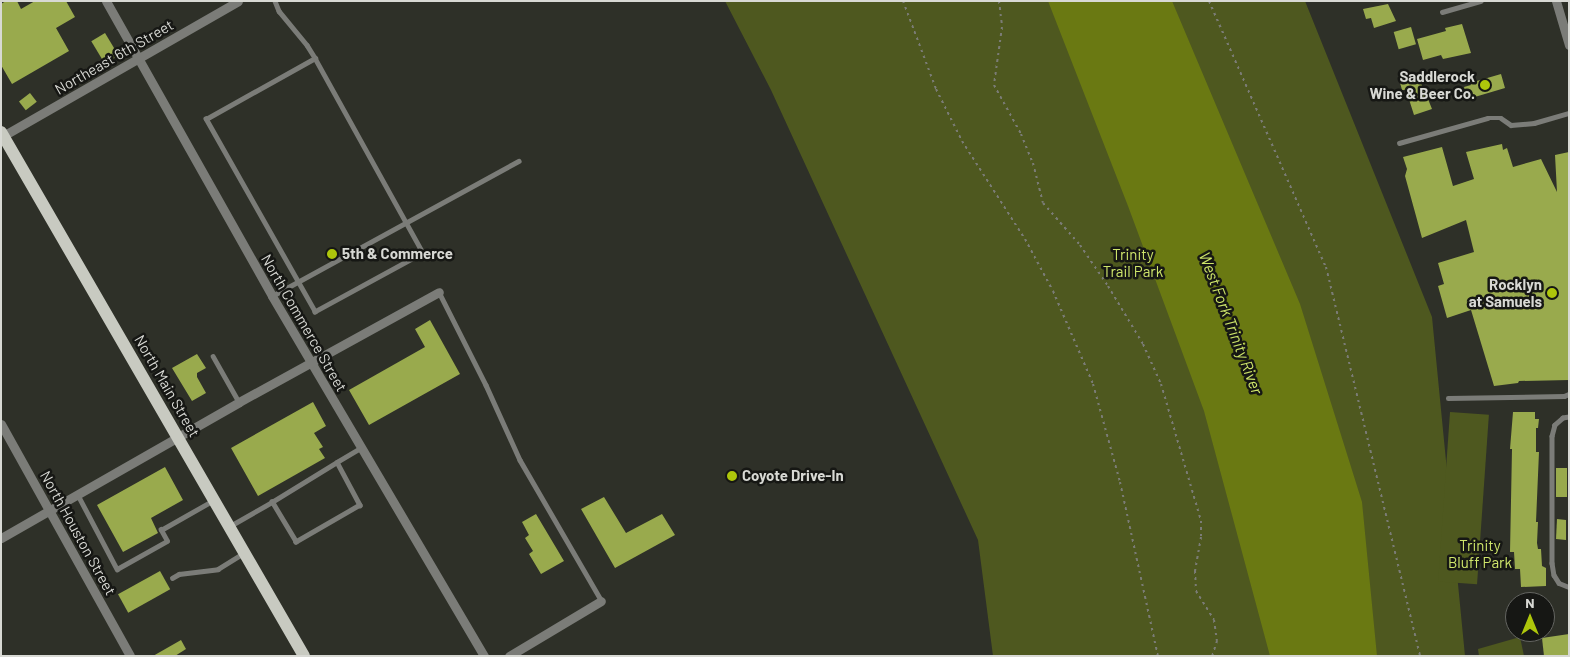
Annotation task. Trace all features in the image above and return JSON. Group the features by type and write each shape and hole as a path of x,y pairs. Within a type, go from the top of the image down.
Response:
{"main road":[{"name":"North Main Street","path":"2,135 178,437 302,655"}],"street":[{"name":"North Commerce Street","path":"106,1 272,296 484,656"},
{"name":"Northeast 6th Street","path":"2,135 238,1"},
{"path":"1556,1 1569,46"},
{"path":"1,538 50,512 239,402 312,364 439,292"},
{"name":"North Houston Street","path":"1,424 130,656"},
{"path":"510,656 601,601"}],"lane":[{"path":"274,1 315,58 424,253 315,312 206,119 315,58"},
{"path":"1442,12 1480,1"},
{"path":"1399,143 1488,118 1500,118 1511,125 1534,123 1569,113"},
{"path":"272,296 518,161"},
{"path":"439,292 486,385 520,460 601,601"},
{"path":"213,356 239,402"},
{"path":"1448,398 1564,396 1569,394"},
{"path":"1569,417 1563,418 1555,425 1552,436 1554,575 1559,583 1569,587"},
{"path":"229,527 362,447"},
{"path":"272,502 296,542 360,504 337,462"},
{"path":"78,494 117,569 167,541 161,530 213,500"},
{"path":"172,578 179,574 218,569 244,553"}],"path":[{"path":"903,1 936,89 962,141 1025,239 1053,291 1093,384 1120,482 1158,656"},
{"path":"999,1 1002,27 994,85 1021,134 1032,163 1043,203 1080,245 1108,286 1143,344 1167,402 1201,521 1201,537 1195,571 1196,591 1214,620 1217,641 1212,656"},
{"path":"1209,1 1326,267 1420,656"}],"green space":[{"name":"Trinity Trail Park","path":"725,1 1305,1 1432,317 1465,656 993,656 978,540 771,90"},
{"name":"Trinity Bluff Park","path":"1450,412 1489,415 1477,584 1438,582"},
{"path":"1505,641 1521,642 1524,656 1479,656 1478,649"}],"water":[{"name":"West Fork Trinity River","path":"1048,1 1172,1 1300,304 1362,502 1377,656 1270,656 1204,411 1128,206"}],"building":[{"path":"6,1 17,1 21,9 35,1 66,1 75,17 56,28 69,51 12,84 1,65 1,4"},
{"path":"1388,4 1396,21 1374,28 1371,18 1366,19 1363,9"},
{"path":"1462,24 1471,53 1443,59 1441,55 1423,60 1417,39 1446,31 1445,28"},
{"path":"1411,27 1416,44 1399,49 1394,32"},
{"path":"105,33 118,55 105,64 91,41"},
{"path":"1419,74 1424,94 1426,94 1432,109 1414,115 1406,90 1402,90 1399,79"},
{"path":"1501,74 1505,88 1468,99 1464,87 1471,85 1470,83"},
{"path":"30,93 37,102 26,110 19,102"},
{"path":"1502,144 1503,150 1507,148 1513,167 1541,159 1557,192 1555,155 1569,152 1569,380 1519,381 1518,383 1494,386 1471,310 1447,318 1438,286 1444,284 1438,263 1474,252 1466,220 1422,238 1405,176 1407,169 1403,157 1442,147 1453,186 1474,179 1466,152"},
{"path":"430,320 460,374 369,425 349,390 425,347 415,329"},
{"path":"197,354 206,368 197,373 197,377 206,393 192,401 172,368"},
{"path":"313,402 326,426 314,433 323,447 319,449 325,458 258,496 231,448"},
{"path":"1513,412 1535,412 1535,419 1539,419 1538,428 1536,428 1536,452 1539,452 1536,522 1538,522 1538,549 1541,549 1542,566 1546,568 1546,586 1521,587 1520,569 1515,569 1514,552 1510,552 1512,449 1510,449"},
{"path":"165,467 183,500 151,518 158,533 123,552 97,505"},
{"path":"1556,468 1567,468 1567,497 1556,497"},
{"path":"604,497 626,533 662,514 675,535 615,568 581,509"},
{"path":"536,514 564,561 541,574 529,554 533,551 525,538 529,535 522,522"},
{"path":"1557,519 1566,520 1566,540 1556,539"},
{"path":"160,571 170,589 128,613 118,594"},
{"path":"1569,634 1569,656 1544,656 1542,642 1555,642 1555,636"},
{"path":"181,640 186,649 175,656 153,656"}],"place":[{"name":"Saddlerock Wine & Beer Co.","path":"1485,85"},
{"name":"5th & Commerce","path":"332,254"},
{"name":"Rocklyn at Samuels","path":"1552,293"},
{"name":"Coyote Drive-In","path":"732,476"}]}
